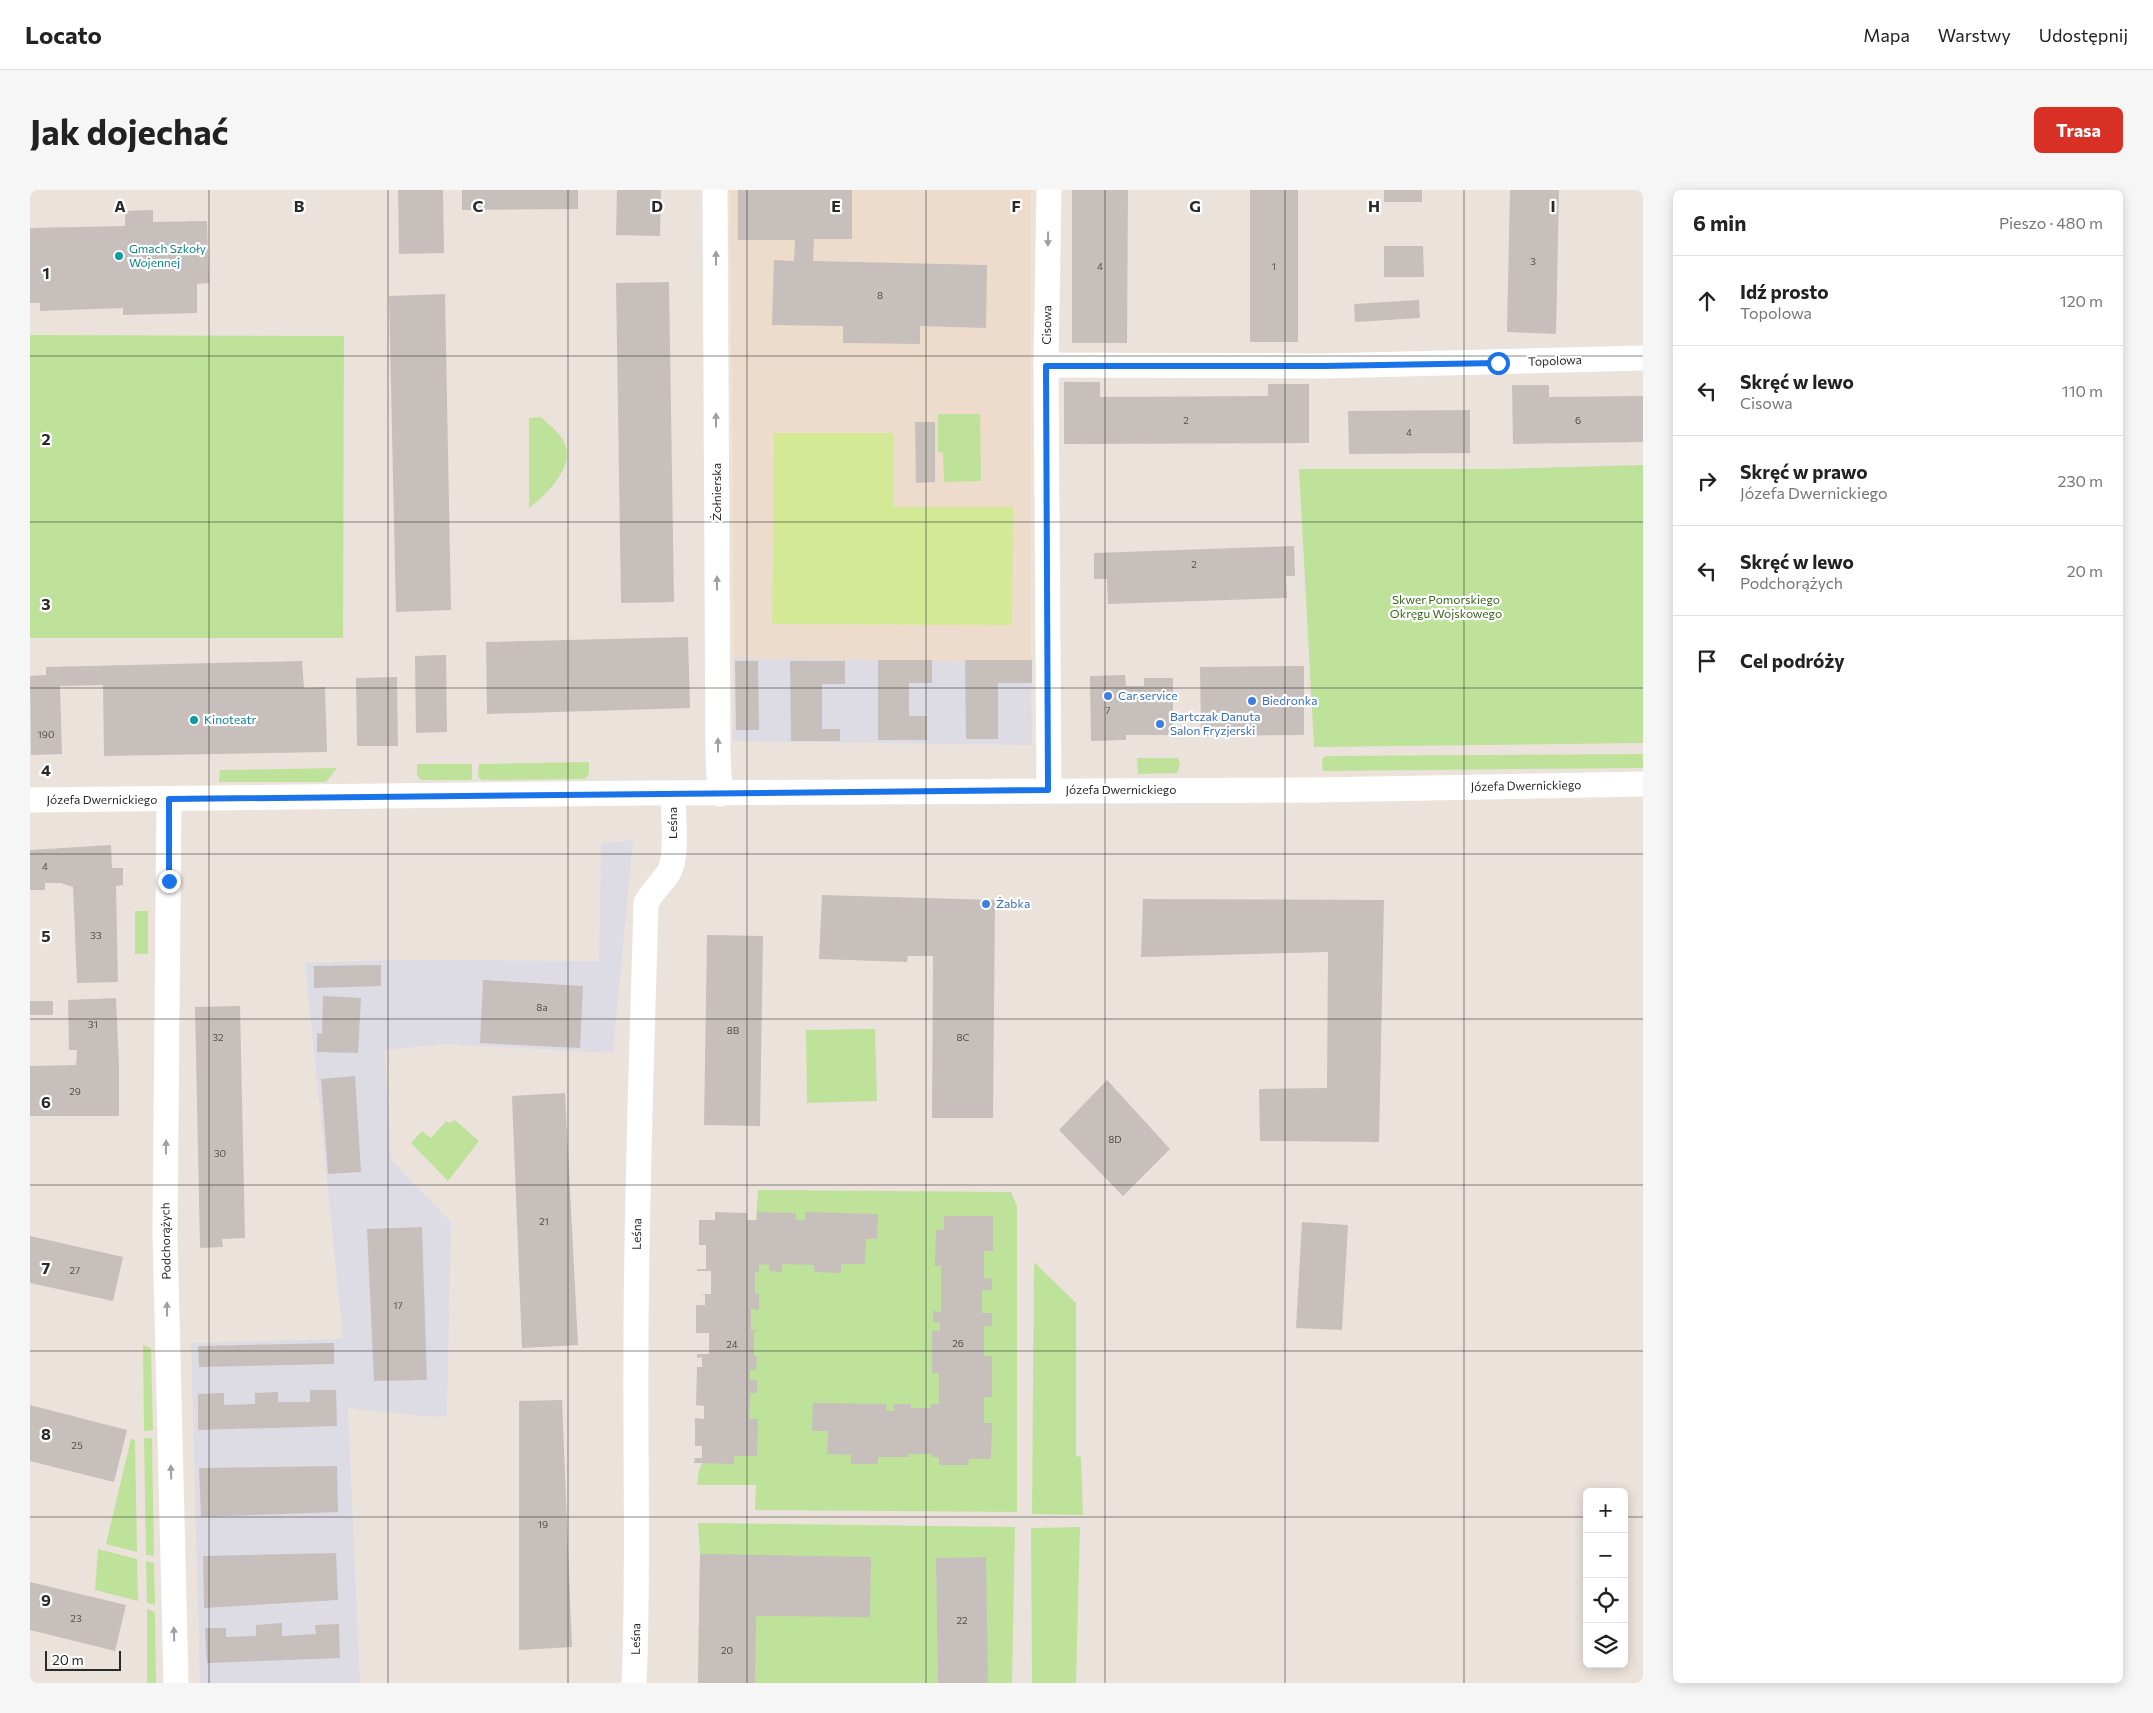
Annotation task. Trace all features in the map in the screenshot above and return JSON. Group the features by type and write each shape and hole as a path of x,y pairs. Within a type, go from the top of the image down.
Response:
{"street":[{"name":"Żołnierska","path":"715,190 718,745 720,794"},
{"name":"Cisowa","path":"1048,190 1046,366 1048,790"},
{"name":"Topolowa","path":"1046,366 1324,366 1643,358"},
{"name":"Józefa Dwernickiego","path":"30,800 1048,790 1316,790 1643,784"},
{"name":"Leśna","path":"634,1683 638,1494 636,1352 639,1123 646,903 654,888 669,871 672,860 673,794"},
{"name":"Podchorążych","path":"169,799 165,1234 176,1683"}],"shaded area":[{"path":"730,190 1031,190 1031,662 734,658"},
{"path":"734,658 1031,662 1032,745 733,741"},
{"path":"633,840 613,1053 445,1044 385,1050 391,1160 451,1222 447,1416 431,1417 348,1408 360,1683 200,1683 191,1343 343,1339 305,963 392,960 599,961 601,844"}],"green space":[{"path":"30,335 344,336 343,638 30,638"},
{"path":"938,414 980,414 981,481 944,482 943,453 938,452"},
{"path":"541,417 562,438 567,456 556,481 529,508 529,418"},
{"path":"774,433 894,433 894,507 1013,507 1012,625 772,624"},
{"name":"Skwer Pomorskiego Okręgu Wojskowego","path":"1643,465 1643,743 1314,747 1299,469 1494,469"},
{"path":"1643,754 1643,768 1323,771 1322,759 1326,756"},
{"path":"1137,758 1178,758 1180,765 1177,773 1138,774"},
{"path":"589,762 589,774 585,779 482,780 478,777 479,764"},
{"path":"417,764 472,764 472,778 471,780 421,780 417,775"},
{"path":"337,768 326,782 219,782 220,770"},
{"path":"135,911 148,911 148,954 135,954"},
{"path":"875,1029 877,1101 807,1103 806,1030"},
{"path":"455,1120 479,1141 448,1181 411,1143 422,1131 431,1138 446,1121 450,1123"},
{"path":"758,1190 1011,1192 1017,1206 1017,1512 755,1510 756,1485 697,1485 699,1469 744,1399"},
{"path":"1034,1262 1076,1303 1076,1456 1081,1457 1083,1515 1032,1514"},
{"path":"143,1345 151,1348 153,1430 144,1431"},
{"path":"144,1438 152,1438 154,1556 146,1555"},
{"path":"131,1439 135,1440 137,1552 106,1544"},
{"path":"698,1523 1015,1527 1012,1683 698,1683 700,1554"},
{"path":"1080,1527 1076,1683 1032,1683 1031,1528"},
{"path":"98,1549 137,1559 138,1601 95,1590"},
{"path":"146,1561 154,1563 155,1605 147,1603"},
{"path":"147,1609 155,1612 156,1683 147,1683"}],"building":[{"path":"398,190 443,190 444,253 399,254"},
{"path":"462,190 578,190 578,209 462,210"},
{"path":"617,190 661,190 660,236 616,235"},
{"path":"738,190 852,190 852,239 814,239 813,261 987,265 986,328 920,326 920,344 843,343 843,326 772,325 774,260 794,261 795,240 738,240"},
{"path":"1072,190 1128,190 1127,343 1072,343"},
{"path":"1250,190 1298,190 1298,342 1250,342"},
{"path":"1384,190 1422,190 1422,202 1384,202"},
{"path":"1510,190 1559,190 1556,334 1507,332"},
{"name":"Gmach Szkoły Wojennej","path":"153,210 153,222 207,221 209,283 197,284 197,313 123,315 123,308 40,311 40,303 30,303 30,228 125,226 125,211"},
{"path":"1384,246 1423,246 1424,277 1384,277"},
{"path":"669,282 674,602 621,603 616,283"},
{"path":"445,294 451,610 396,612 389,296"},
{"path":"1419,300 1420,318 1355,322 1354,304"},
{"path":"1064,382 1100,382 1100,397 1268,396 1268,384 1309,384 1309,443 1064,444"},
{"path":"1512,385 1549,385 1549,397 1643,396 1643,442 1513,444"},
{"path":"1470,410 1470,453 1349,454 1348,411"},
{"path":"915,422 935,422 935,482 916,483"},
{"path":"1294,546 1295,576 1286,576 1287,598 1108,604 1107,579 1094,579 1094,553"},
{"path":"688,637 690,708 487,714 486,642"},
{"path":"446,655 447,732 416,733 415,656"},
{"path":"878,660 932,660 932,683 909,683 909,716 927,716 927,740 878,740"},
{"path":"965,660 1032,660 1032,683 998,683 998,739 966,739"},
{"path":"302,661 304,688 325,687 327,752 104,756 103,685 60,686 62,754 31,755 30,676 46,675 46,667"},
{"path":"735,661 758,661 759,730 736,730"},
{"path":"790,661 845,661 845,684 822,684 822,729 840,729 840,741 791,741"},
{"name":"Biedronka","path":"1304,666 1304,735 1201,736 1200,667"},
{"path":"1125,675 1126,686 1144,686 1144,678 1173,678 1173,735 1126,735 1126,740 1091,741 1090,676"},
{"path":"397,677 398,746 357,746 356,678"},
{"path":"111,845 112,868 123,868 123,885 116,886 118,982 77,983 73,887 61,883 45,883 45,890 30,890 30,850"},
{"path":"822,895 995,900 993,1118 932,1118 933,956 908,956 907,962 819,959"},
{"path":"1143,899 1384,900 1379,1142 1260,1141 1259,1089 1327,1088 1328,952 1141,957"},
{"path":"707,935 763,936 760,1126 704,1125"},
{"path":"381,965 381,986 314,988 314,966"},
{"path":"483,980 583,986 580,1048 480,1043"},
{"path":"323,996 361,998 358,1053 317,1052 317,1033 322,1034"},
{"path":"116,998 119,1116 30,1116 30,1066 76,1065 77,1050 69,1050 68,1000"},
{"path":"30,1001 53,1001 53,1015 30,1015"},
{"path":"240,1006 245,1238 222,1239 223,1247 200,1248 195,1007"},
{"path":"355,1076 361,1172 328,1174 321,1079"},
{"path":"1107,1080 1170,1149 1123,1196 1059,1130"},
{"path":"565,1093 578,1345 522,1348 512,1096"},
{"path":"715,1212 747,1213 747,1220 757,1220 757,1212 796,1213 796,1220 805,1220 805,1212 878,1214 877,1239 866,1239 865,1264 841,1264 841,1273 814,1272 814,1265 782,1264 782,1272 769,1271 769,1265 759,1264 759,1272 755,1272 755,1293 759,1293 759,1310 751,1309 751,1330 758,1331 754,1333 754,1356 757,1356 756,1370 750,1370 750,1380 757,1380 757,1393 750,1393 749,1419 758,1419 757,1456 734,1456 734,1464 694,1463 695,1458 702,1458 702,1446 695,1446 695,1418 704,1419 704,1406 696,1405 697,1367 702,1367 702,1357 697,1358 697,1354 709,1354 709,1333 696,1333 696,1305 705,1305 705,1295 701,1294 711,1294 711,1271 697,1271 697,1269 706,1269 706,1245 699,1245 699,1220 715,1220"},
{"path":"944,1216 993,1216 993,1251 984,1251 984,1278 992,1279 992,1290 982,1290 982,1313 992,1313 992,1326 984,1326 984,1356 992,1356 992,1397 984,1397 984,1423 992,1423 991,1459 969,1459 968,1465 939,1465 939,1457 932,1457 932,1454 908,1454 909,1457 878,1457 878,1464 851,1464 851,1455 827,1454 828,1431 812,1431 813,1403 887,1404 886,1411 894,1411 894,1404 911,1404 911,1408 930,1408 931,1404 939,1404 939,1373 932,1373 932,1331 940,1331 940,1322 933,1322 933,1311 941,1312 941,1266 935,1266 936,1230 944,1230"},
{"path":"1302,1222 1348,1225 1342,1330 1296,1328"},
{"path":"422,1227 427,1380 374,1381 367,1229"},
{"path":"30,1236 123,1257 113,1301 30,1283"},
{"path":"334,1343 334,1364 199,1367 198,1346"},
{"path":"310,1390 336,1390 337,1426 198,1430 198,1394 224,1393 224,1405 255,1404 255,1393 278,1392 278,1402 310,1402"},
{"path":"562,1400 572,1647 519,1650 519,1401"},
{"path":"30,1405 127,1430 114,1482 30,1461"},
{"path":"337,1466 338,1512 201,1517 199,1468"},
{"path":"336,1553 338,1600 204,1608 203,1556"},
{"path":"700,1554 871,1557 870,1617 756,1616 755,1683 698,1683"},
{"path":"986,1557 988,1683 938,1683 936,1558"},
{"path":"30,1582 126,1605 115,1651 30,1630"},
{"path":"282,1623 282,1636 316,1634 315,1625 339,1624 340,1658 207,1663 205,1628 226,1628 226,1637 256,1636 256,1625"}],"place":[{"name":"Gmach Szkoły Wojennej","path":"119,256"},
{"name":"Car service","path":"1108,696"},
{"name":"Biedronka","path":"1252,701"},
{"name":"Kinoteatr","path":"194,720"},
{"name":"Bartczak Danuta Salon Fryzjerski","path":"1160,724"},
{"name":"Żabka","path":"986,904"}],"route":[{"path":"169,881 169,799 1048,790 1046,366 1324,366 1498,363"}]}
